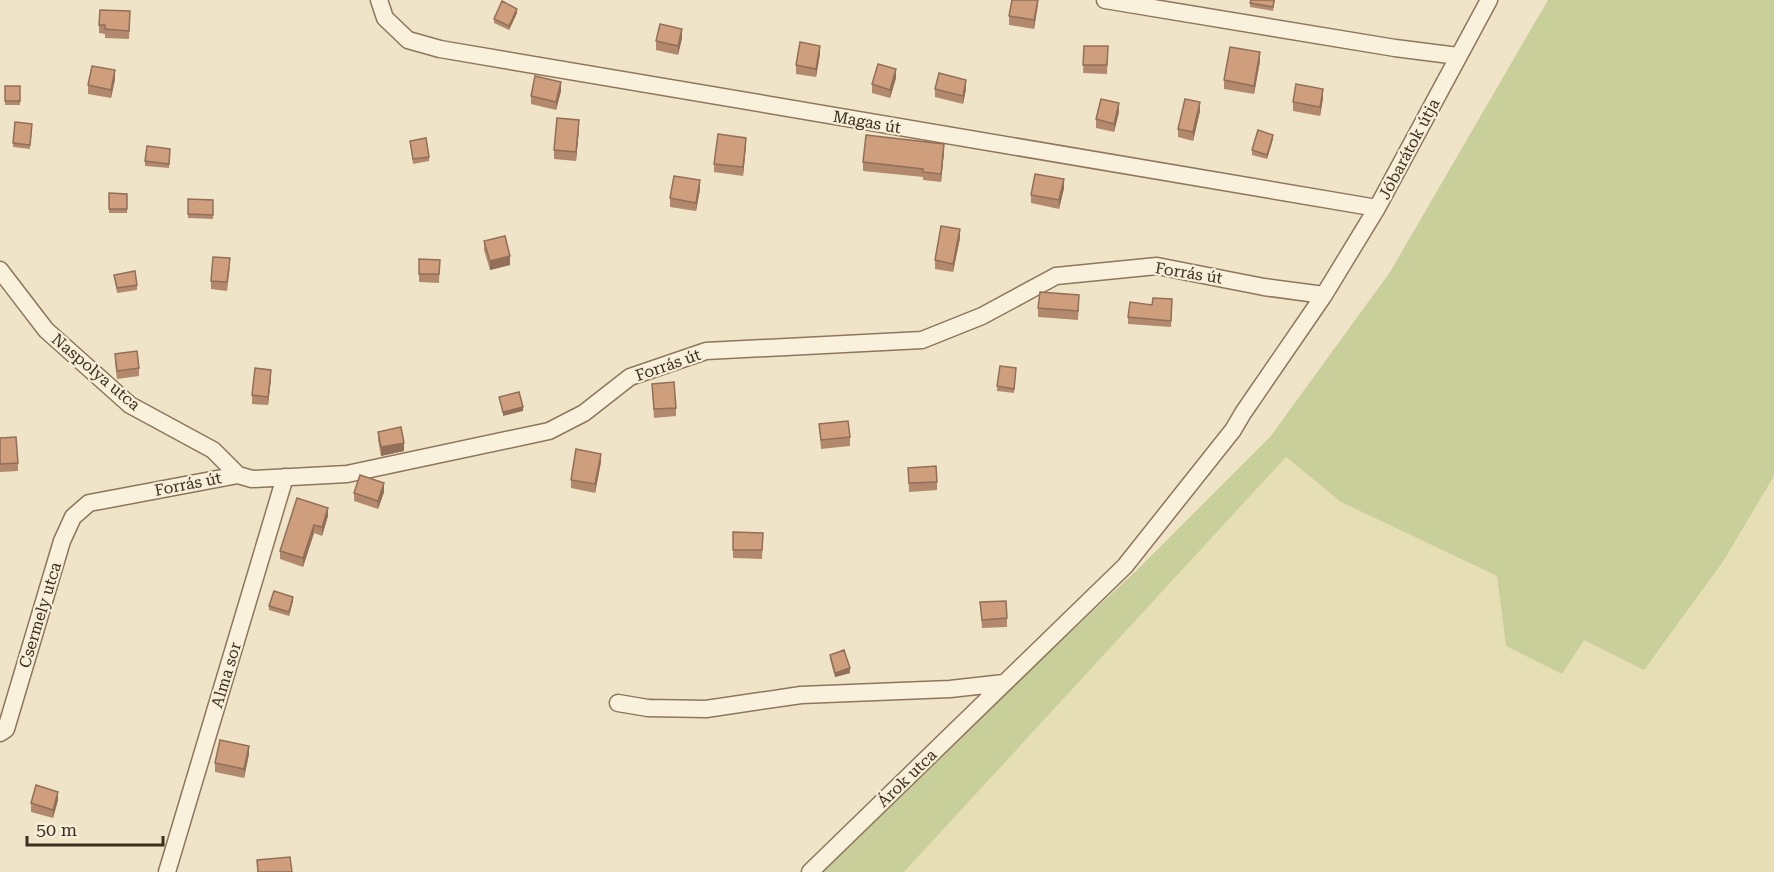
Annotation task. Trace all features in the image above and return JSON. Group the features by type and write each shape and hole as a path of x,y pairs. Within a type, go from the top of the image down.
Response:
{"street":[{"name":"Magas út","path":"380,0 385,18 408,40 440,49 1377,208"},
{"path":"1105,0 1395,48 1458,56"},
{"name":"Jóbarátok útja","path":"1004,683 1125,566 1233,430 1324,295 1377,208 1489,0"},
{"name":"Forrás út","path":"89,502 238,475 252,479 347,474 549,431 584,413 630,377 706,351 922,340 982,316 1056,276 1157,266 1264,287 1324,295"},
{"name":"Naspolya utca","path":"0,270 46,330 130,405 213,450 238,475"},
{"name":"Alma sor","path":"167,872 285,477"},
{"name":"Csermely utca","path":"0,732 6,729 63,541 73,517 89,502"},
{"path":"618,703 648,708 706,709 801,695 950,689 1004,683"},
{"name":"Árok utca","path":"810,872 1004,683"}],"shaded area":[{"path":"1286,457 1341,502 1497,576 1506,646 1584,640 1724,560 1774,476 1774,872 904,872"}],"green space":[{"path":"1548,0 1774,0 1774,476 1724,560 1644,670 1584,640 1562,674 1506,646 1497,576 1341,502 1286,457 904,872 813,872 1137,570 1270,437 1390,272"}],"building":[{"path":"1012,0 1038,0 1034,20 1009,16"},
{"path":"1251,0 1274,0 1273,7 1250,3"},
{"path":"502,1 517,9 509,26 494,19"},
{"path":"100,10 130,11 129,31 105,29 105,25 99,25"},
{"path":"660,24 682,29 678,46 656,41"},
{"path":"800,42 820,46 816,69 796,65"},
{"path":"1084,46 1108,46 1107,65 1083,65"},
{"path":"1230,47 1260,52 1254,86 1224,80"},
{"path":"878,64 896,69 890,90 872,84"},
{"path":"92,66 115,70 111,90 88,85"},
{"path":"939,73 966,80 963,96 935,89"},
{"path":"535,76 561,82 556,102 531,96"},
{"path":"1296,84 1323,89 1320,107 1293,102"},
{"path":"5,86 20,86 20,101 5,101"},
{"path":"1101,99 1119,103 1114,124 1096,119"},
{"path":"1185,99 1200,102 1193,132 1178,129"},
{"path":"557,118 579,120 576,152 554,150"},
{"path":"15,122 32,124 30,145 13,143"},
{"path":"1258,130 1273,135 1267,155 1252,150"},
{"path":"718,134 746,138 743,167 714,164"},
{"path":"866,135 944,144 941,174 923,172 923,169 863,162"},
{"path":"426,138 429,157 413,159 410,141"},
{"path":"147,146 170,149 169,164 145,161"},
{"path":"1035,174 1064,179 1059,200 1031,195"},
{"path":"674,176 700,180 696,203 670,198"},
{"path":"109,193 127,194 127,209 109,209"},
{"path":"188,199 213,200 213,215 188,214"},
{"path":"941,226 960,229 953,264 935,260"},
{"path":"505,236 510,256 490,261 484,241"},
{"path":"213,257 230,258 227,282 211,281"},
{"path":"419,259 440,260 439,274 419,274"},
{"path":"135,271 137,285 117,288 114,275"},
{"path":"1040,292 1079,295 1078,311 1038,308"},
{"path":"1153,298 1172,299 1171,321 1128,317 1130,302 1152,305"},
{"path":"137,351 139,368 117,371 115,354"},
{"path":"1000,366 1016,368 1014,389 997,386"},
{"path":"255,368 271,370 268,397 252,395"},
{"path":"674,382 676,408 654,409 652,384"},
{"path":"519,392 523,407 503,412 499,397"},
{"path":"848,421 850,437 821,440 819,424"},
{"path":"401,427 404,443 381,447 378,432"},
{"path":"16,437 18,463 0,464 0,438"},
{"path":"576,449 601,454 595,484 571,480"},
{"path":"936,466 937,482 909,483 908,468"},
{"path":"360,475 384,483 378,501 354,493"},
{"path":"297,498 328,508 322,527 314,525 303,558 280,551"},
{"path":"733,532 763,533 762,550 733,550"},
{"path":"274,591 293,597 289,612 269,606"},
{"path":"1006,601 1007,618 982,620 980,602"},
{"path":"844,650 850,668 835,673 830,655"},
{"path":"220,740 249,746 244,769 215,763"},
{"path":"36,785 58,792 53,810 31,803"},
{"path":"290,857 292,872 258,872 257,860"}]}
